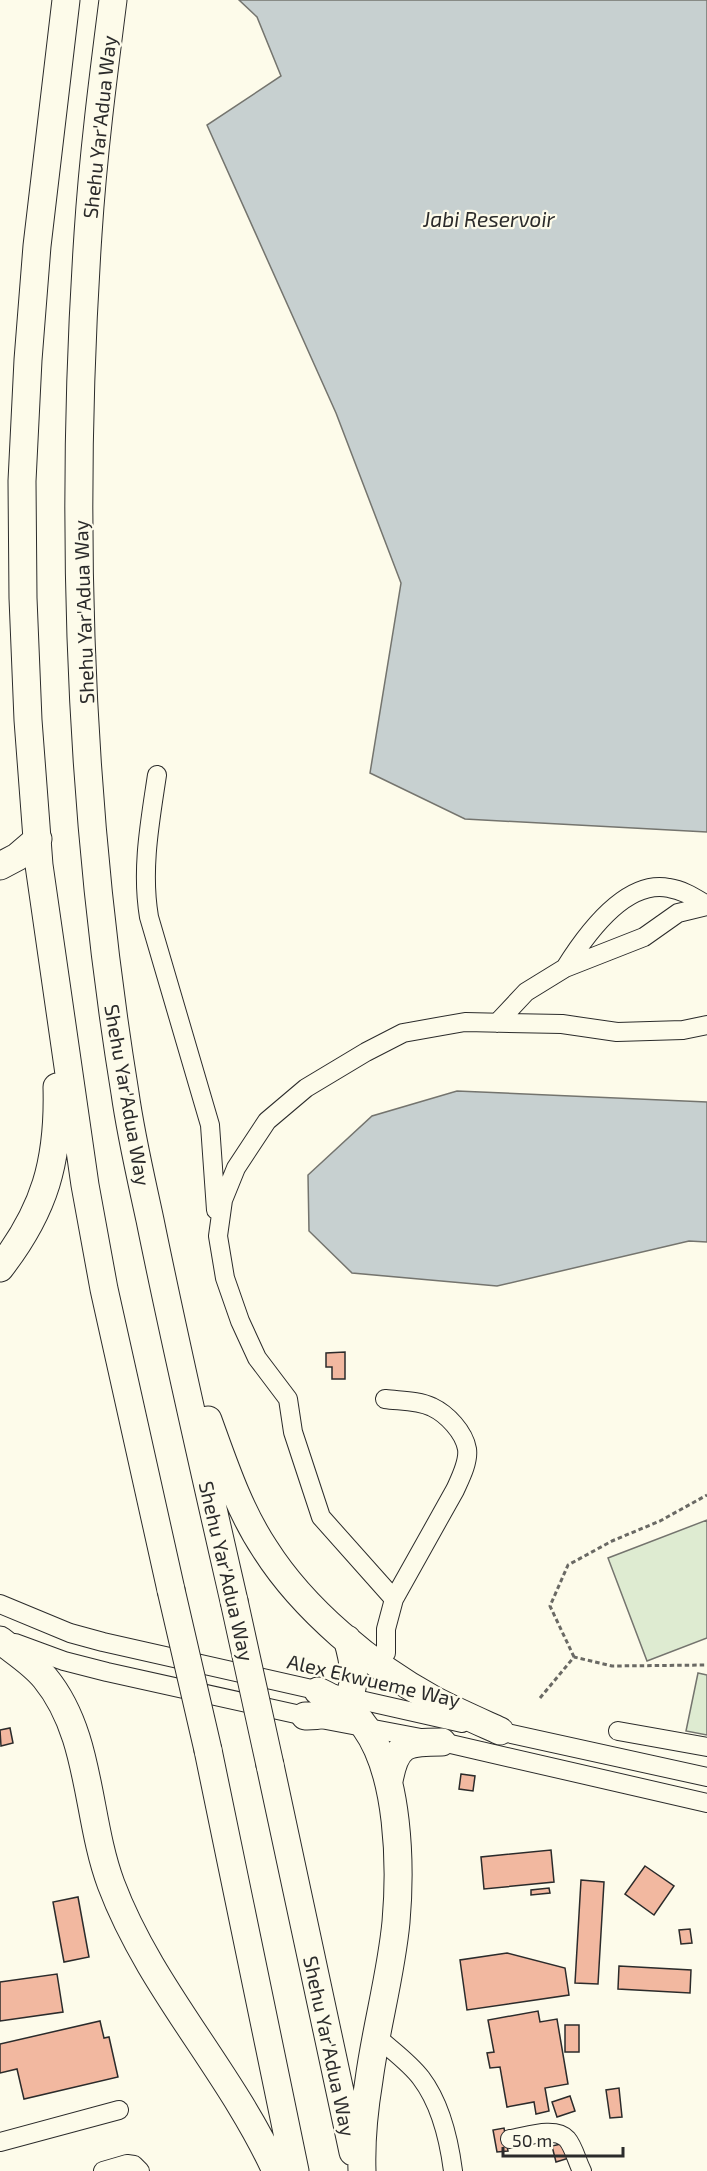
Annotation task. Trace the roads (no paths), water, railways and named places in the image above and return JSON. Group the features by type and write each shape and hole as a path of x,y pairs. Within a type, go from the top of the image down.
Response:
{"highway":[{"path":"66,0 37,246 22,481 23,598 28,720 39,865 84,1185 104,1289 208,1750 295,2171"},
{"name":"Shehu Yar'Adua Way","path":"113,0 101,94 87,243 81,368 81,635 90,780 111,997 125,1096 171,1324 234,1601 357,2171"},
{"path":"0,866 17,857 38,839"},
{"path":"0,1269 27,1230 46,1188 52,1165 57,1094 54,975"},
{"path":"171,1324 228,1475 259,1540 284,1577 310,1605 378,1664 434,1700 500,1731"},
{"path":"0,1638 44,1677 68,1715 78,1744 100,1850 124,1916 164,1987 249,2117 276,2171"},
{"path":"305,1716 327,1715 337,1710 346,1701 353,1683 354,1668 347,1639"},
{"path":"318,1691 346,1701 365,1726 382,1759 389,1781 394,1821 398,1889 392,1950 364,2111 362,2171"},
{"path":"389,1781 395,1755 401,1749 418,1742 442,1742"}],"street":[{"path":"157,775 147,838 145,895 149,917 210,1125 218,1236 225,1278 240,1321 257,1358 288,1399 293,1432 321,1517 394,1599"},
{"path":"565,968 580,943 597,922 638,892 667,887 682,891 707,906"},
{"path":"497,1023 526,992 565,968 644,937 678,913 707,906"},
{"path":"218,1236 223,1200 236,1168 267,1121 306,1088 403,1033 465,1022 562,1024 617,1032 683,1030 707,1025"},
{"path":"378,1664 386,1653 386,1629 394,1599 455,1490 468,1450 452,1421 431,1406 385,1399"},
{"name":"Alex Ekwueme Way","path":"0,1604 69,1633 318,1691"},
{"path":"0,1638 96,1670 305,1716 442,1742 707,1803"},
{"name":"Alex Ekwueme Way","path":"346,1701 500,1731 707,1777"},
{"path":"618,1731 707,1747"},
{"path":"376,2036 421,2078 438,2111 449,2143 453,2171"},
{"path":"0,2142 119,2110"},
{"path":"510,2139 555,2133 567,2139 582,2171"},
{"path":"103,2171 127,2164 134,2165 140,2171"}],"water":[{"name":"Jabi Reservoir","path":"239,0 707,0 707,832 465,819 370,773 401,583 336,413 207,125 281,76 257,17"},
{"path":"457,1091 707,1102 707,1242 689,1241 497,1286 352,1273 309,1231 308,1175 372,1116"}]}
